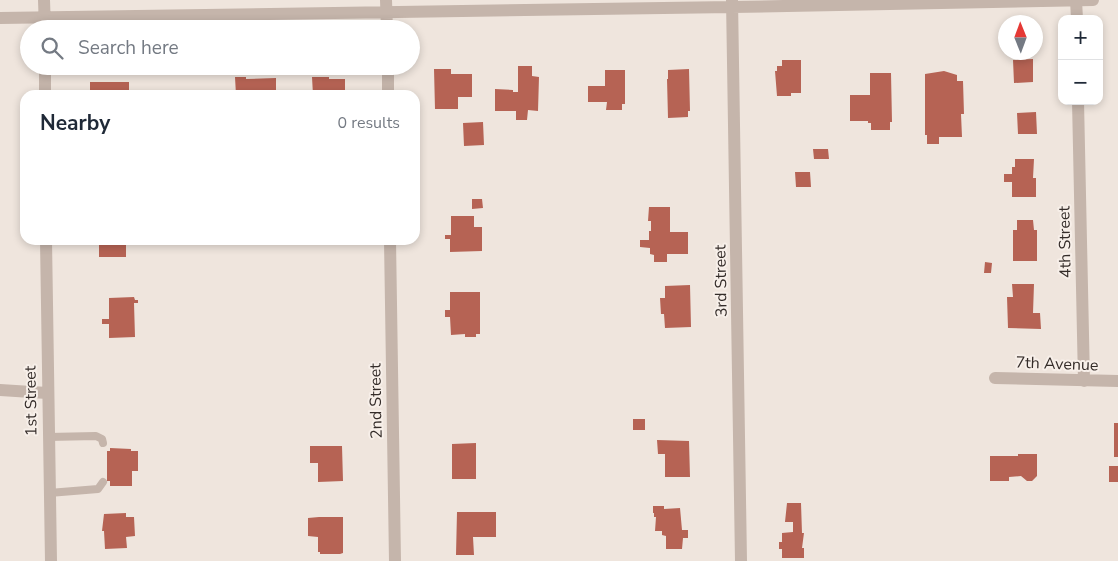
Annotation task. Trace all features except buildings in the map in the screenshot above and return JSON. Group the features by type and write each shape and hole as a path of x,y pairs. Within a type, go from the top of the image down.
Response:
{"street":[{"path":"44,0 44,20"},
{"path":"1076,0 1077,15"},
{"path":"105,20 387,6 1093,0"},
{"name":"3rd Street","path":"732,4 741,561"},
{"path":"387,6 387,20"},
{"path":"0,18 20,20"},
{"path":"45,75 45,90"},
{"path":"388,75 388,90"},
{"name":"4th Street","path":"1078,105 1084,381"},
{"name":"1st Street","path":"46,245 51,561"},
{"name":"2nd Street","path":"390,245 396,561"},
{"name":"7th Avenue","path":"995,378 1118,382"},
{"path":"0,390 47,393"}],"lane":[{"path":"48,437 96,436 102,439 103,442"},
{"path":"49,492 98,489 103,482"}]}
